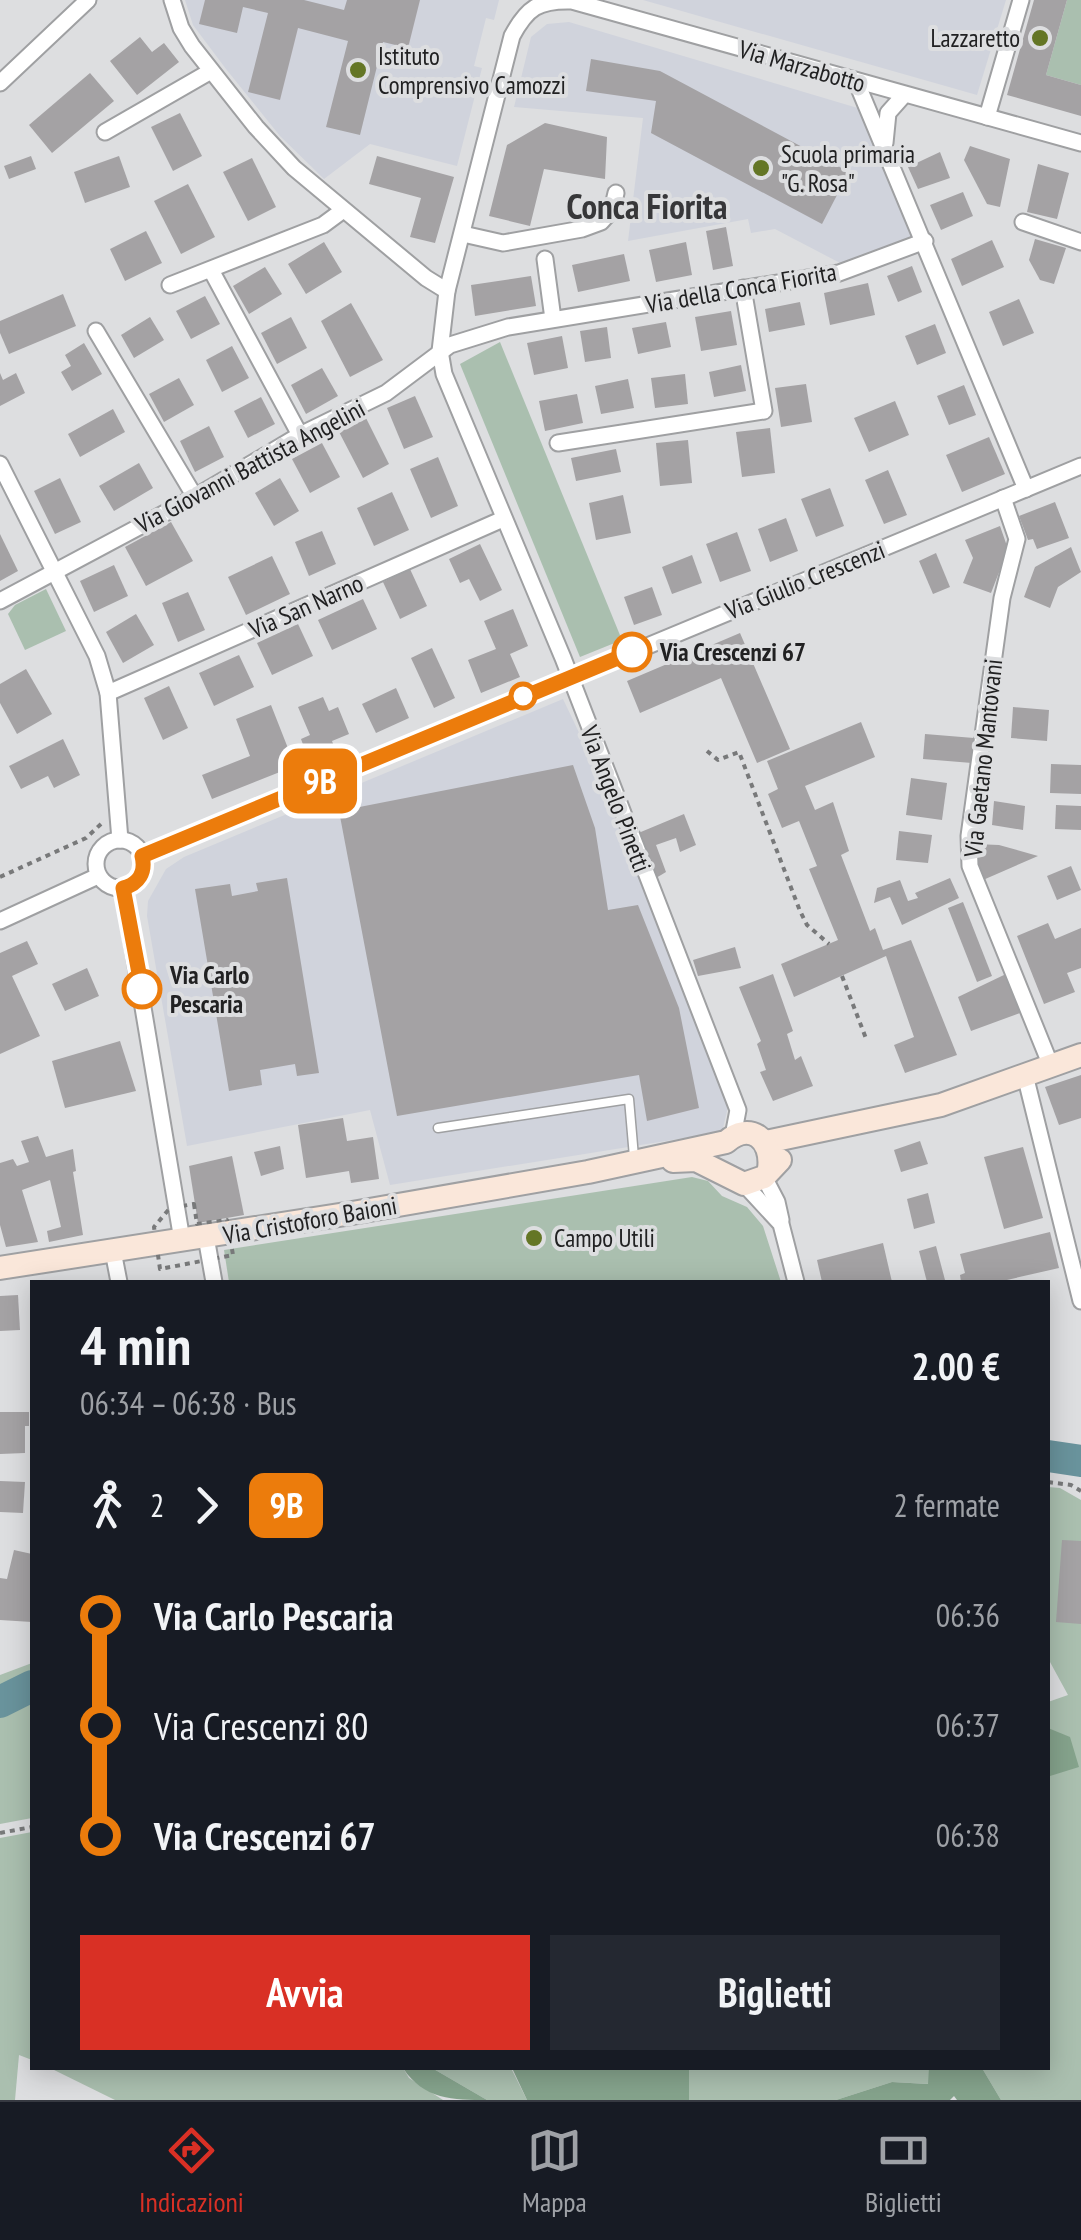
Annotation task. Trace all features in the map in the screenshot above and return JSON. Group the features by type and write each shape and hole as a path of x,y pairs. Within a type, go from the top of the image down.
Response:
{"street":[{"path":"0,83 88,0"},
{"path":"172,0 181,28 211,71 294,168 342,211 447,291"},
{"path":"987,117 1021,0"},
{"name":"Via Marzabotto","path":"524,13 543,2 572,1 1081,143"},
{"name":"Via Angelo Pinetti","path":"524,13 512,36 447,291 440,351 444,374 570,677 738,1110 729,1140"},
{"path":"105,132 211,71"},
{"path":"856,81 1026,489"},
{"path":"885,146 888,112 904,95"},
{"path":"463,234 503,243 582,228 601,222 612,210 616,193"},
{"path":"170,286 323,225 342,211"},
{"path":"1023,222 1081,242"},
{"name":"Via della Conca Fiorita","path":"440,351 508,328 553,319 840,272 925,241"},
{"path":"545,259 553,319"},
{"path":"211,270 300,435"},
{"path":"558,443 764,411 743,288"},
{"path":"96,330 195,497"},
{"name":"Via Giovanni Battista Angelini","path":"0,601 195,497 300,435 386,393 440,351"},
{"path":"0,464 97,656 108,693 120,840"},
{"name":"Via Giulio Crescenzi","path":"142,856 1081,466"},
{"name":"Via Gaetano Mantovani","path":"1002,498 1017,540 1002,598 969,836 970,866 1051,1066"},
{"name":"Via San Narno","path":"108,693 504,519"},
{"path":"120,840 135,845 142,856 144,868 139,879 123,888 112,888 98,876 98,852 107,843 120,840"},
{"path":"0,921 98,876"},
{"path":"123,888 194,1238 213,1280"},
{"name":"Via Cristoforo Baioni","path":"0,1268 627,1163 729,1140 744,1132 766,1142 817,1134 941,1105 1081,1055"},
{"path":"1026,1075 1080,1293"},
{"name":"Via Cristoforo Baioni","path":"627,1163 696,1160 724,1171 732,1180 759,1177 817,1134"},
{"path":"724,1171 721,1152 729,1140"},
{"path":"766,1142 771,1155 759,1177 782,1224 796,1280"},
{"path":"114,1251 120,1280"}],"lane":[{"path":"438,1128 629,1099 627,1163"}],"path":[{"path":"707,751 718,760 739,752 800,911 807,925 828,944"},
{"path":"0,877 86,838 104,821 106,810 117,808"},
{"path":"842,976 868,1042"},
{"path":"1050,1482 1071,1485 1081,1491"},
{"path":"0,1833 30,1827"}],"shaded area":[{"path":"185,0 499,0 494,20 486,18 474,66 482,68 457,166 370,144 324,179 280,136 226,69 193,25"},
{"path":"643,0 1006,0 977,95"},
{"name":"Scuola primaria \"G. Rosa\"","path":"569,22 861,109 913,239 842,264 775,229 751,233 748,219 628,241 643,118 514,107 531,37 547,24"},
{"path":"563,699 594,764 728,1107 722,1132 390,1185 370,1110 187,1146 147,916 148,901 166,869 184,857"}],"green space":[{"path":"1067,0 1081,0 1081,85 1046,75"},
{"path":"500,342 622,640 580,657 460,364"},
{"path":"46,589 66,631 25,650 8,614 15,605"},
{"name":"Campo Utili","path":"692,1177 708,1181 722,1196 747,1207 763,1226 780,1280 229,1280 224,1250"},
{"path":"1050,1487 1060,1488 1081,1500 1081,2100 1001,2100 983,2070 1050,2070 1050,1701 1068,1695 1050,1662"},
{"path":"30,1664 30,1818 0,1824 0,1675"},
{"path":"1050,1729 1070,1737 1079,1767 1050,1776"},
{"path":"30,1832 30,2059 19,2055 15,2100 0,2100 0,1838"},
{"path":"54,2070 404,2070 409,2078 443,2100 115,2100"},
{"path":"404,2070 435,2070 487,2100 440,2096 411,2079"},
{"path":"435,2070 512,2070 527,2100 487,2100"},
{"path":"513,2070 689,2070 689,2100 527,2100"},
{"path":"689,2070 929,2070 929,2084 892,2082 836,2100 689,2100"},
{"path":"929,2070 983,2070 1001,2100 957,2100 954,2096 950,2100 836,2100 892,2082 928,2084"}],"building":[{"name":"Istituto Comprensivo Camozzi","path":"205,0 304,0 344,10 347,0 420,0 408,48 383,42 360,135 326,127 348,41 298,28 280,100 248,92 268,13 243,7 237,33 199,24"},
{"name":"Lazzaretto","path":"1034,0 1067,0 1046,75 1081,85 1081,116 1007,95"},
{"path":"140,37 152,52 164,43 179,62 137,95 110,61"},
{"path":"591,59 660,71 849,172 822,224 651,133 656,101 586,91"},
{"path":"90,73 114,101 52,153 29,125"},
{"path":"180,113 202,156 173,171 151,127"},
{"path":"545,123 607,137 605,179 544,169 530,226 489,216 507,145"},
{"path":"970,146 1010,159 1000,207 987,204 964,160"},
{"path":"940,152 950,178 918,189 908,167"},
{"path":"31,156 36,169 9,179 4,166"},
{"path":"119,156 130,187 85,203 74,172"},
{"path":"377,156 454,177 435,243 410,237 421,198 369,184"},
{"path":"252,158 276,207 248,221 223,172"},
{"path":"1038,164 1069,173 1057,219 1027,212"},
{"path":"188,184 215,237 181,254 154,201"},
{"path":"963,192 973,216 941,230 930,205"},
{"path":"726,227 733,266 713,270 706,231"},
{"path":"146,231 162,263 125,281 110,249"},
{"path":"1035,239 1066,248 1054,284 1040,280 1029,260"},
{"path":"992,240 1004,267 962,286 951,259"},
{"path":"324,242 342,272 306,294 288,264"},
{"path":"686,242 692,275 656,282 649,250"},
{"path":"624,254 630,281 578,292 572,265"},
{"path":"912,266 922,292 898,302 887,276"},
{"path":"265,267 282,294 249,314 233,286"},
{"path":"531,276 536,306 475,316 471,285"},
{"path":"868,283 875,315 830,325 824,293"},
{"path":"63,294 76,326 9,354 0,333 0,321"},
{"path":"205,296 220,324 191,339 176,311"},
{"path":"1019,299 1034,333 1003,346 989,312"},
{"path":"800,302 805,325 769,332 765,309"},
{"path":"351,303 383,360 350,377 321,321"},
{"path":"731,311 737,345 701,351 695,317"},
{"path":"150,317 164,340 134,358 121,335"},
{"path":"291,317 307,348 277,364 261,333"},
{"path":"666,322 671,347 638,354 632,328"},
{"path":"935,324 946,353 917,365 905,336"},
{"path":"607,327 611,358 585,362 580,331"},
{"path":"562,336 568,368 534,375 527,343"},
{"path":"84,343 102,374 72,391 61,372 71,366 65,355"},
{"path":"232,346 249,378 222,392 206,360"},
{"path":"741,365 746,391 714,397 709,372"},
{"path":"322,368 338,396 306,414 291,385"},
{"path":"0,373 3,380 16,373 25,393 0,406"},
{"path":"685,374 688,404 655,408 651,378"},
{"path":"179,378 194,405 164,422 149,394"},
{"path":"628,379 634,408 601,414 595,386"},
{"path":"806,384 812,422 781,427 775,388"},
{"path":"964,385 976,415 949,425 937,396"},
{"path":"577,394 583,423 545,431 539,401"},
{"path":"415,396 433,437 404,449 387,408"},
{"path":"261,397 275,424 248,438 234,411"},
{"path":"895,401 909,435 869,452 854,418"},
{"path":"113,409 125,432 80,457 68,434"},
{"path":"365,416 389,464 363,478 338,430"},
{"path":"209,426 224,457 195,472 180,441"},
{"path":"770,428 775,473 742,477 736,432"},
{"path":"989,437 1005,474 962,492 946,455"},
{"path":"688,440 692,483 660,486 656,443"},
{"path":"322,443 340,477 310,493 292,459"},
{"path":"616,449 621,472 576,481 571,458"},
{"path":"438,457 458,506 431,518 410,469"},
{"path":"139,463 153,488 114,511 99,486"},
{"path":"888,470 907,515 884,524 865,480"},
{"path":"60,478 81,522 55,534 34,491"},
{"path":"280,478 299,511 274,526 255,493"},
{"path":"830,488 844,526 816,537 801,499"},
{"path":"392,492 409,530 374,546 357,508"},
{"path":"623,495 631,533 596,540 589,503"},
{"path":"1055,502 1069,538 1037,549 1033,539 1028,540 1019,516"},
{"path":"786,518 798,551 770,562 758,529"},
{"path":"171,522 193,561 146,586 125,547"},
{"path":"1000,526 1008,549 991,593 963,583 973,558 965,540"},
{"path":"322,531 336,564 309,576 295,542"},
{"path":"737,532 751,571 720,582 706,544"},
{"path":"0,534 18,571 0,581"},
{"path":"480,544 502,590 480,601 469,579 460,583 449,559"},
{"path":"1071,547 1081,572 1058,587 1050,608 1024,597 1035,567"},
{"path":"936,553 950,587 933,594 919,561"},
{"path":"692,555 702,583 672,594 662,567"},
{"path":"272,556 290,594 246,615 228,577"},
{"path":"114,565 128,596 94,612 80,581"},
{"path":"410,569 427,606 400,619 383,582"},
{"path":"652,587 662,615 634,625 624,597"},
{"path":"188,592 205,630 178,642 162,603"},
{"path":"363,599 377,629 332,650 318,620"},
{"path":"513,609 528,646 510,654 520,677 481,693 468,660 496,649 484,621"},
{"path":"136,614 154,645 123,663 106,632"},
{"path":"298,624 313,656 272,675 257,643"},
{"path":"740,633 790,749 757,763 721,678 640,713 627,681"},
{"path":"432,648 455,698 434,708 411,658"},
{"path":"239,655 254,687 214,706 199,673"},
{"path":"26,669 52,714 17,734 0,703 0,684"},
{"path":"169,686 188,728 163,740 144,698"},
{"path":"396,688 409,718 376,733 362,704"},
{"path":"323,697 329,711 338,707 349,734 332,741 335,749 320,756 316,745 305,750 301,739 310,735 298,707"},
{"path":"271,705 295,766 212,799 202,775 250,756 236,719"},
{"path":"1013,707 1049,710 1047,741 1011,738"},
{"path":"861,722 875,757 805,786 815,810 833,802 849,851 841,855 870,931 875,928 883,950 911,940 957,1055 905,1073 894,1045 914,1037 886,956 794,997 781,964 838,940 809,869 817,866 799,821 782,828 768,794 778,789 767,761"},
{"path":"925,734 974,738 972,763 923,759"},
{"path":"63,739 80,775 54,788 48,776 21,789 9,766"},
{"path":"1051,764 1081,765 1081,794 1050,793"},
{"path":"573,765 595,828 608,910 638,905 679,1008 699,1108 647,1121 639,1075 397,1116 339,811"},
{"path":"911,778 947,783 942,820 906,815"},
{"path":"994,801 1025,806 1023,830 992,825"},
{"path":"1056,805 1081,806 1081,830 1055,829"},
{"path":"684,814 696,845 680,852 676,838 656,845 666,872 656,878 636,834"},
{"path":"899,831 932,835 928,863 896,860"},
{"path":"975,844 999,845 1038,856 983,880 974,861"},
{"path":"1071,866 1081,890 1057,900 1047,876"},
{"path":"287,878 319,1073 297,1076 295,1064 260,1070 262,1085 229,1091 195,889 230,884 232,896 258,891 256,883"},
{"path":"950,878 959,898 902,925 890,897 874,903 877,888 900,880 908,901 918,898 915,893"},
{"path":"963,902 992,976 977,982 948,908"},
{"path":"1048,923 1055,939 1081,928 1081,968 1067,973 1075,992 1044,1004 1017,936"},
{"path":"27,941 38,964 12,976 40,1036 0,1054 0,953"},
{"path":"735,947 741,968 698,976 693,960"},
{"path":"87,968 99,996 65,1011 52,984"},
{"path":"773,974 793,1031 787,1034 795,1060 801,1056 813,1086 773,1101 760,1072 766,1070 757,1044 761,1041 739,987"},
{"path":"1006,974 1020,1013 971,1031 958,997"},
{"path":"120,1041 136,1091 65,1108 52,1061"},
{"path":"1081,1075 1081,1118 1059,1125 1045,1087"},
{"path":"343,1118 347,1141 373,1137 379,1179 351,1183 349,1171 306,1178 298,1125"},
{"path":"38,1136 46,1157 73,1149 83,1235 49,1242 47,1231 61,1227 50,1180 22,1190 38,1242 6,1247 0,1225 0,1163 13,1159 17,1166 29,1162 21,1141"},
{"path":"920,1141 928,1164 901,1172 894,1150"},
{"path":"280,1146 284,1169 261,1176 254,1152"},
{"path":"1023,1147 1043,1218 1004,1229 984,1157"},
{"path":"232,1156 244,1215 198,1223 189,1166"},
{"path":"928,1193 935,1223 914,1229 907,1199"},
{"path":"1050,1232 1059,1268 1007,1280 961,1280 960,1275 965,1273 960,1254"},
{"path":"883,1243 892,1280 822,1280 817,1260"},
{"path":"936,1246 945,1280 926,1280 919,1251"},
{"path":"18,1295 20,1330 0,1331 0,1296"},
{"path":"0,1412 29,1412 25,1453 0,1454"},
{"path":"0,1481 25,1482 23,1513 0,1512"},
{"path":"1062,1540 1081,1541 1081,1624 1056,1622"},
{"path":"14,1550 30,1554 30,1622 0,1620 0,1578 7,1579"}],"waterway":[{"path":"1050,1456 1081,1461"},
{"path":"0,1702 30,1687"}],"bus line":[{"name":"9B","path":"142,989 123,888 139,879 144,868 142,856 632,652"}],"place":[{"name":"Lazzaretto","path":"1040,38"},
{"name":"Istituto Comprensivo Camozzi","path":"358,70"},
{"name":"Scuola primaria \"G. Rosa\"","path":"761,168"},
{"name":"Via Crescenzi 67","path":"632,652"},
{"name":"Via Carlo Pescaria","path":"142,989"},
{"name":"Campo Utili","path":"534,1238"}],"district":[{"name":"Conca Fiorita","path":"647,207"}]}
